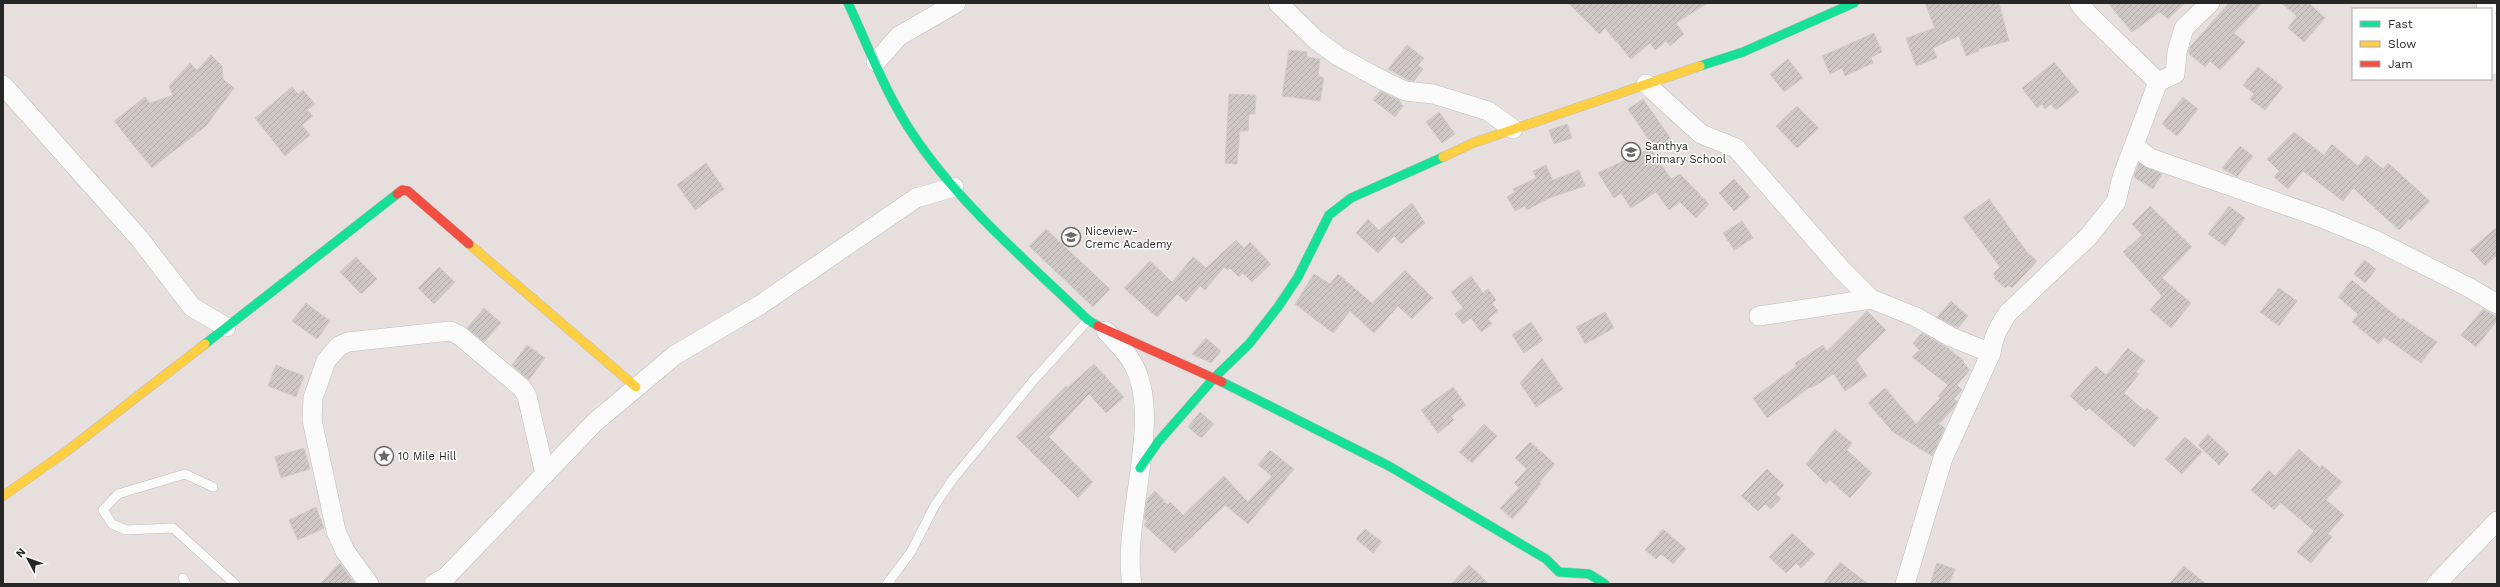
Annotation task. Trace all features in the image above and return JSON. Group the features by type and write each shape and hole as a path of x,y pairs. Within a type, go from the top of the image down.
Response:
{"street":[{"path":"848,3 901,116 954,187 1088,320 1106,331 1214,378 1390,466 1546,560 1555,578 1589,574 1605,584"},
{"path":"876,62 899,36 956,3"},
{"path":"1278,3 1316,40 1338,56 1375,76 1405,91 1433,94 1488,111 1512,129"},
{"path":"1140,468 1158,442 1214,378 1249,344 1278,307 1298,277 1329,215 1351,198 1473,143 1743,52 1854,3"},
{"path":"2079,3 2087,13 2158,82"},
{"path":"1905,584 1944,458 1991,353 1993,338 2008,312 2088,237 2116,202 2122,177 2158,82 2175,74 2177,52 2184,28 2210,3"},
{"path":"2492,25 2496,35 2497,62"},
{"path":"1646,84 1701,134 1736,148 1842,270 1871,300 1916,317 1951,337 1991,353"},
{"path":"3,86 139,238 192,307 226,327"},
{"path":"2134,146 2150,158 2322,218 2375,240 2468,287 2497,304"},
{"path":"434,584 447,576 595,422 688,346 760,305 916,198 954,187"},
{"path":"3,496 67,451 402,190 408,191 636,387"},
{"path":"1759,316 1871,300"},
{"path":"369,584 346,551 336,532 312,420 313,398 326,361 339,346 348,342 450,331 459,335 522,388 527,396 545,474"},
{"path":"1106,331 1133,364 1142,390 1144,412 1140,468 1131,542 1132,584"},
{"path":"2436,584 2497,521"}],"lane":[{"path":"887,584 911,552 935,505 953,479 1033,381 1088,320"},
{"path":"213,487 185,474 118,494 103,510 112,524 126,530 173,528 235,584"}],"building":[{"path":"1568,3 1708,3 1676,23 1684,34 1670,46 1666,41 1655,50 1650,43 1631,59 1605,28 1599,34"},
{"path":"1925,3 1999,3 2009,41 1978,49 1979,51 1966,56 1959,36 1933,48 1937,58 1916,66 1906,38 1935,28"},
{"path":"2108,3 2185,3 2168,19 2160,12 2132,32"},
{"path":"2229,3 2262,3 2234,33 2245,42 2220,70 2210,61 2205,67 2188,53 2190,47"},
{"path":"2281,3 2309,3 2325,18 2304,42 2288,28 2297,16"},
{"path":"1874,33 1882,52 1871,57 1873,63 1845,76 1842,68 1830,74 1822,56"},
{"path":"1407,45 1424,58 1418,65 1423,69 1414,81 1408,80 1388,69"},
{"path":"1289,50 1307,52 1307,57 1320,59 1318,76 1324,78 1320,101 1282,96"},
{"path":"211,55 222,66 223,79 234,88 206,126 152,168 114,121 145,97 150,103 173,95 169,86 190,63 197,70"},
{"path":"1788,59 1803,78 1784,92 1770,74"},
{"path":"2054,62 2079,92 2056,110 2051,104 2045,109 2042,104 2037,108 2022,88"},
{"path":"2258,67 2283,87 2265,110 2250,99 2254,94 2243,85"},
{"path":"292,87 298,94 303,90 315,104 307,110 313,116 302,125 310,135 285,156 255,118"},
{"path":"1380,91 1399,100 1403,106 1395,117 1373,100"},
{"path":"1229,94 1256,95 1255,114 1249,114 1248,131 1240,131 1237,164 1225,163"},
{"path":"2183,97 2198,109 2177,136 2162,124"},
{"path":"1643,99 1673,142 1658,153 1628,109"},
{"path":"1797,106 1819,128 1797,148 1776,126"},
{"path":"1439,112 1455,134 1442,143 1426,122"},
{"path":"1567,124 1572,138 1554,144 1549,130"},
{"path":"2294,132 2324,155 2332,144 2358,166 2366,155 2383,169 2388,163 2430,201 2411,221 2409,219 2399,230 2353,188 2343,201 2303,171 2288,189 2274,177 2279,171 2267,159"},
{"path":"2240,146 2253,156 2237,177 2222,168"},
{"path":"1650,148 1671,179 1680,174 1709,204 1696,218 1680,202 1669,210 1656,192 1631,208 1621,193 1614,198 1598,173 1625,160 1626,162"},
{"path":"706,163 724,189 695,210 677,185"},
{"path":"2139,163 2162,174 2153,189 2134,177"},
{"path":"1546,165 1553,180 1579,170 1585,186 1549,198 1527,210 1525,206 1515,211 1507,197 1515,192 1513,189 1536,178 1533,171"},
{"path":"1734,179 1750,197 1734,211 1719,193"},
{"path":"1989,199 2027,252 2037,261 2012,288 2008,285 2005,288 1994,278 1996,276 1993,274 2000,267 1963,217"},
{"path":"1412,203 1425,223 1401,244 1394,236 1378,253 1356,233 1368,219 1379,230"},
{"path":"2150,206 2192,247 2162,278 2191,303 2171,328 2150,310 2162,296 2123,252 2142,235 2132,224"},
{"path":"2229,206 2245,218 2225,246 2208,234"},
{"path":"1742,221 1753,238 1734,250 1723,233"},
{"path":"2497,227 2497,255 2485,266 2470,250"},
{"path":"1046,229 1110,289 1093,307 1029,246"},
{"path":"1236,240 1244,248 1250,242 1271,264 1252,282 1243,273 1239,277 1230,268 1227,270 1224,267 1205,290 1200,286 1186,302 1177,294 1157,317 1124,288 1150,261 1172,282 1193,257 1206,268"},
{"path":"356,257 377,279 361,294 340,272"},
{"path":"2364,260 2376,269 2365,283 2354,274"},
{"path":"439,267 455,282 434,304 418,288"},
{"path":"1405,270 1433,298 1412,319 1398,306 1374,333 1350,311 1333,333 1295,304 1314,274 1330,284 1338,274 1372,303"},
{"path":"1471,276 1483,293 1488,289 1496,300 1492,303 1498,311 1488,319 1492,324 1481,332 1471,318 1463,324 1455,314 1463,308 1451,292"},
{"path":"2352,280 2401,320 2402,318 2437,342 2421,363 2384,337 2379,344 2352,322 2358,314 2338,297"},
{"path":"2279,288 2297,301 2279,326 2260,312"},
{"path":"1951,301 1968,316 1958,328 1937,317"},
{"path":"306,303 330,321 317,339 292,321"},
{"path":"484,308 501,323 484,342 467,328"},
{"path":"2483,309 2497,317 2497,321 2476,347 2461,335"},
{"path":"1867,311 1886,330 1856,359 1867,376 1845,391 1834,374 1811,388 1810,387 1767,418 1753,398 1797,366 1795,363 1823,345 1827,351"},
{"path":"1605,312 1614,328 1585,344 1576,327"},
{"path":"1531,322 1543,340 1524,353 1512,335"},
{"path":"1922,333 1948,348 1964,361 1963,362 1970,370 1957,385 1962,390 1954,399 1957,401 1954,408 1939,424 1945,428 1932,456 1893,432 1868,403 1885,388 1916,424 1940,398 1938,396 1948,385 1912,357 1919,350 1913,343"},
{"path":"1206,338 1221,351 1211,363 1192,354"},
{"path":"527,345 545,358 529,380 512,365"},
{"path":"2128,348 2145,361 2136,372 2139,374 2124,393 2145,411 2147,408 2159,418 2134,447 2089,408 2086,411 2070,396 2096,366 2106,375"},
{"path":"1542,358 1563,389 1536,407 1520,383"},
{"path":"1094,364 1124,397 1106,413 1089,394 1049,437 1093,482 1078,498 1016,437 1066,386 1067,388"},
{"path":"276,365 304,376 296,397 268,386"},
{"path":"1453,387 1466,405 1451,416 1454,420 1438,433 1421,410"},
{"path":"1200,412 1214,424 1201,438 1188,427"},
{"path":"1484,424 1497,436 1472,463 1459,452"},
{"path":"1835,429 1852,443 1847,450 1872,473 1850,498 1830,480 1826,484 1806,464"},
{"path":"2208,434 2229,454 2219,465 2198,445"},
{"path":"2185,437 2202,452 2182,474 2165,459"},
{"path":"1530,442 1555,464 1539,483 1541,484 1527,501 1528,502 1512,519 1500,508 1519,488 1514,483 1527,469 1515,458"},
{"path":"304,448 310,469 281,478 275,457"},
{"path":"2299,449 2320,468 2322,465 2342,482 2326,500 2344,515 2328,534 2332,537 2311,563 2297,552 2314,531 2281,503 2274,510 2251,490 2269,470 2275,476"},
{"path":"1270,450 1294,469 1248,524 1225,505 1175,553 1144,525 1147,521 1144,519 1147,499 1155,491 1168,505 1170,502 1183,515 1224,476 1248,502 1272,476 1258,465"},
{"path":"1767,469 1784,485 1776,494 1781,499 1771,509 1765,504 1758,511 1741,496"},
{"path":"316,507 324,528 298,540 289,520"},
{"path":"1365,529 1382,542 1373,553 1356,539"},
{"path":"1663,529 1686,549 1673,564 1661,554 1656,559 1645,550"},
{"path":"1792,533 1815,554 1801,568 1796,563 1786,573 1769,557"},
{"path":"1840,562 1868,584 1823,584"},
{"path":"340,563 355,584 320,584"},
{"path":"1937,563 1955,569 1949,584 1930,584"},
{"path":"1469,565 1489,584 1451,584"},
{"path":"2184,566 2206,584 2169,584"}],"traffic: fast":[{"path":"848,3 878,71 895,104 914,136 933,162 974,210 1019,255 1088,320 1098,326"},
{"path":"1700,66 1743,52 1854,3"},
{"path":"1140,468 1158,442 1214,378 1249,344 1278,307 1298,277 1329,215 1351,198 1443,157"},
{"path":"205,344 397,194"},
{"path":"1222,382 1389,466 1546,559 1559,572 1589,574 1605,584"}],"traffic: slow":[{"path":"1443,157 1473,143 1700,66"},
{"path":"469,244 636,387"},
{"path":"3,496 67,451 205,344"}],"traffic: jam":[{"path":"397,194 402,190 408,191 469,244"},
{"path":"1098,326 1222,382"}],"place":[{"name":"Santhya Primary School","path":"1631,152"},
{"name":"Niceview- Cremc Academy","path":"1071,237"},
{"name":"10 Mile Hill","path":"384,456"}]}
